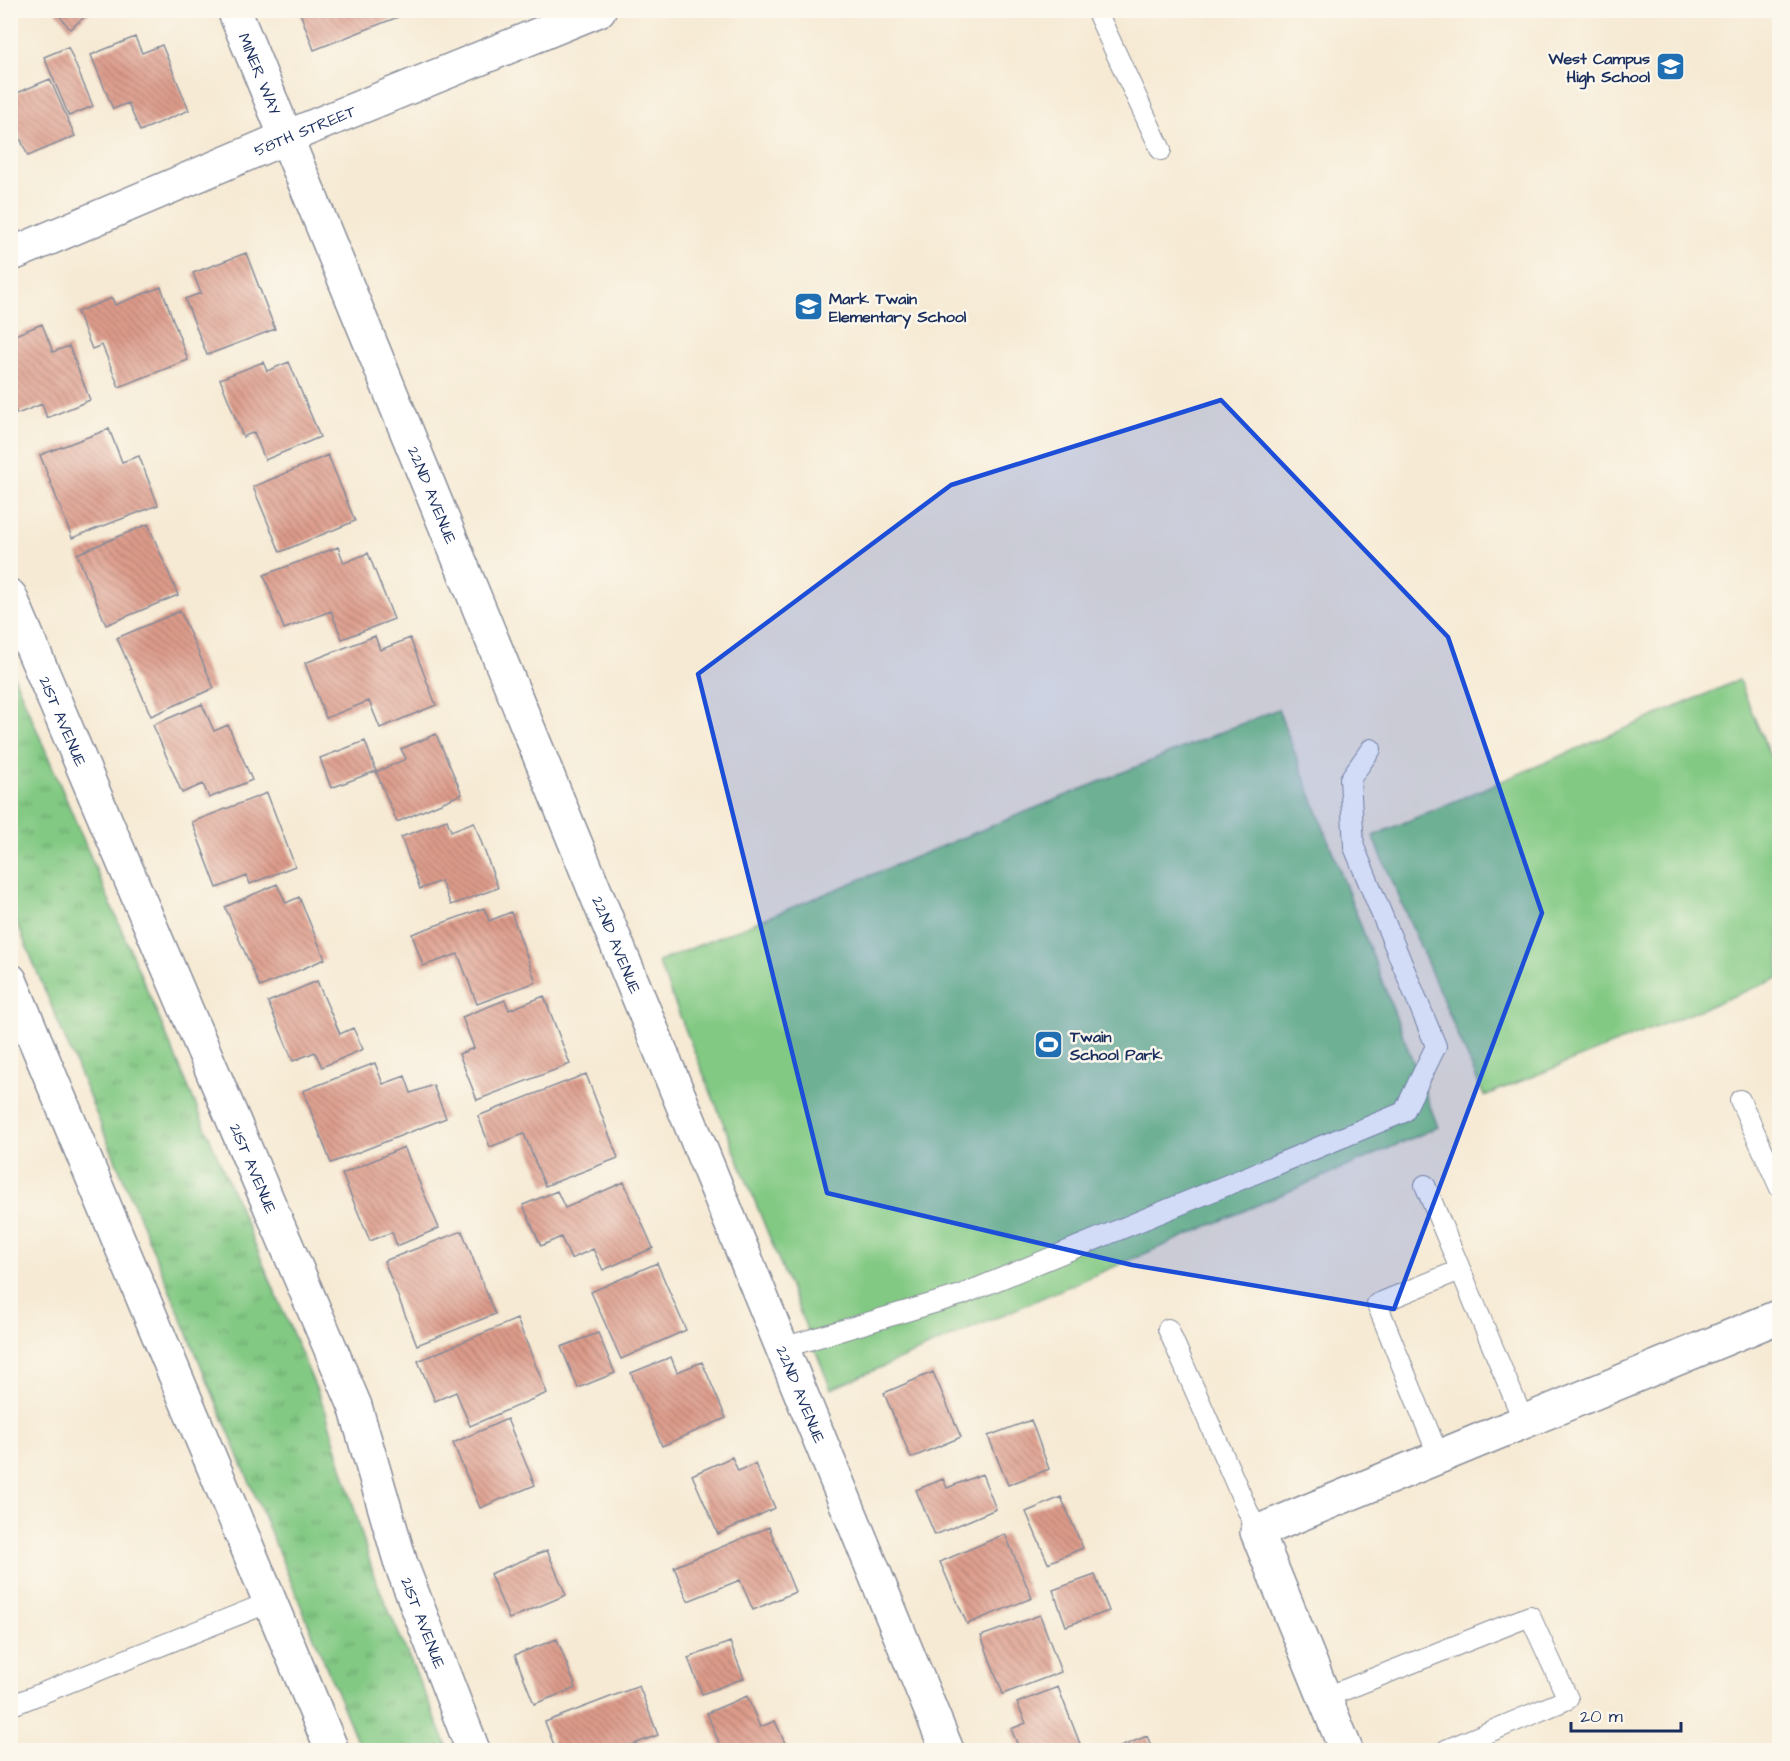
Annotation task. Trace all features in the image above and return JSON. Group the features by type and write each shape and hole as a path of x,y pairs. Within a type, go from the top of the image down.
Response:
{"street":[{"name":"MINER WAY","path":"234,10 287,137"},
{"name":"58TH STREET","path":"10,255 287,137 599,10"},
{"name":"22ND AVENUE","path":"287,137 947,1750"},
{"name":"21ST AVENUE","path":"10,596 355,1406 401,1564 473,1750"},
{"path":"10,980 332,1750"},
{"path":"1346,1750 1257,1532 1779,1316"}],"lane":[{"path":"1096,10 1161,150"},
{"path":"782,1348 961,1295 1404,1112 1436,1046 1354,847 1350,779 1371,749"},
{"path":"1740,1100 1779,1188"},
{"path":"1425,1185 1524,1422"},
{"path":"1439,1457 1377,1304 1460,1270"},
{"path":"1168,1329 1257,1532"},
{"path":"10,1706 270,1602"},
{"path":"1324,1698 1530,1616 1568,1699 1446,1750"}],"highlighted area":[{"path":"1221,400 1448,637 1542,913 1394,1309 1132,1265 827,1193 698,674 951,485"}],"green space":[{"path":"11,669 326,1412 374,1576 449,1750 361,1750 11,909"},
{"path":"1739,680 1779,778 1779,978 1484,1096 1373,836"},
{"name":"Twain School Park","path":"1278,709 1438,1127 831,1389 658,962"}],"building":[{"path":"55,10 93,10 70,29"},
{"path":"299,10 402,10 403,15 314,50"},
{"path":"135,37 142,53 162,45 189,110 140,131 128,103 113,109 91,55"},
{"path":"68,47 93,106 69,116 44,57"},
{"path":"50,79 75,136 28,156 10,115 10,96"},
{"path":"246,253 275,329 207,355 185,299 201,293 193,273"},
{"path":"161,287 188,360 119,387 102,345 92,349 77,312 112,298 115,305"},
{"path":"42,324 53,352 69,346 90,400 47,418 42,404 17,414 10,397 10,337"},
{"path":"263,362 267,371 289,362 320,437 265,460 254,432 243,437 220,379"},
{"path":"109,429 122,462 139,456 158,505 72,538 40,455"},
{"path":"328,455 355,521 280,552 253,487"},
{"path":"148,524 178,595 106,625 77,554"},
{"path":"338,547 344,563 368,553 394,619 342,639 331,611 284,629 264,575"},
{"path":"180,611 214,688 151,716 117,638"},
{"path":"375,636 380,650 410,638 436,705 380,728 369,701 326,718 305,663"},
{"path":"202,704 214,731 228,725 252,780 209,798 203,784 182,793 153,725"},
{"path":"436,734 462,794 397,822 376,772 406,759 401,749"},
{"path":"365,741 376,771 331,788 320,758"},
{"path":"267,793 295,866 250,884 247,876 217,888 192,822"},
{"path":"447,820 451,831 474,822 498,888 451,905 441,881 420,889 401,837"},
{"path":"277,884 286,903 299,897 325,959 260,987 225,907"},
{"path":"484,908 489,921 511,912 536,982 477,1004 458,954 423,966 412,934"},
{"path":"317,981 340,1034 353,1028 363,1049 322,1067 315,1052 293,1061 268,1002"},
{"path":"544,996 570,1064 477,1100 459,1054 474,1048 462,1017 505,1000 509,1010"},
{"path":"375,1063 383,1084 405,1076 411,1093 433,1085 446,1118 331,1163 303,1091"},
{"path":"586,1074 618,1158 545,1186 524,1134 490,1147 478,1116"},
{"path":"404,1147 439,1228 397,1246 392,1232 370,1241 342,1174"},
{"path":"624,1182 653,1248 603,1270 593,1249 571,1259 561,1237 541,1246 523,1205 557,1191 565,1208"},
{"path":"462,1231 495,1314 417,1345 384,1261"},
{"path":"657,1263 686,1330 621,1359 591,1292"},
{"path":"517,1319 547,1393 470,1426 456,1392 435,1401 418,1361"},
{"path":"598,1333 615,1373 578,1388 561,1347"},
{"path":"671,1357 677,1372 702,1362 726,1418 662,1446 631,1373"},
{"path":"933,1372 961,1437 911,1458 884,1393"},
{"path":"507,1419 535,1485 480,1508 453,1443"},
{"path":"1031,1420 1049,1469 1008,1485 988,1436"},
{"path":"732,1457 738,1471 755,1464 775,1508 718,1534 692,1475"},
{"path":"982,1474 996,1509 935,1535 916,1490 943,1479 947,1488"},
{"path":"1061,1497 1083,1548 1048,1563 1026,1512"},
{"path":"769,1527 795,1592 753,1610 740,1580 688,1601 674,1567"},
{"path":"1005,1534 1032,1598 967,1624 940,1562"},
{"path":"547,1550 566,1595 509,1619 490,1574"},
{"path":"1095,1575 1109,1611 1066,1626 1053,1590"},
{"path":"1040,1615 1061,1672 1003,1694 981,1636"},
{"path":"557,1639 576,1688 534,1704 515,1655"},
{"path":"730,1642 744,1678 702,1694 688,1658"},
{"path":"639,1686 658,1735 618,1750 556,1750 545,1722"},
{"path":"1058,1687 1082,1749 1020,1750 1011,1729 1026,1723 1017,1703"},
{"path":"747,1696 760,1727 775,1721 788,1750 722,1750 707,1713"},
{"path":"1147,1736 1153,1750 1113,1750"}],"place":[{"name":"West Campus High School","path":"1671,67"},
{"name":"Mark Twain Elementary School","path":"808,307"},
{"name":"Twain School Park","path":"1049,1045"}]}
